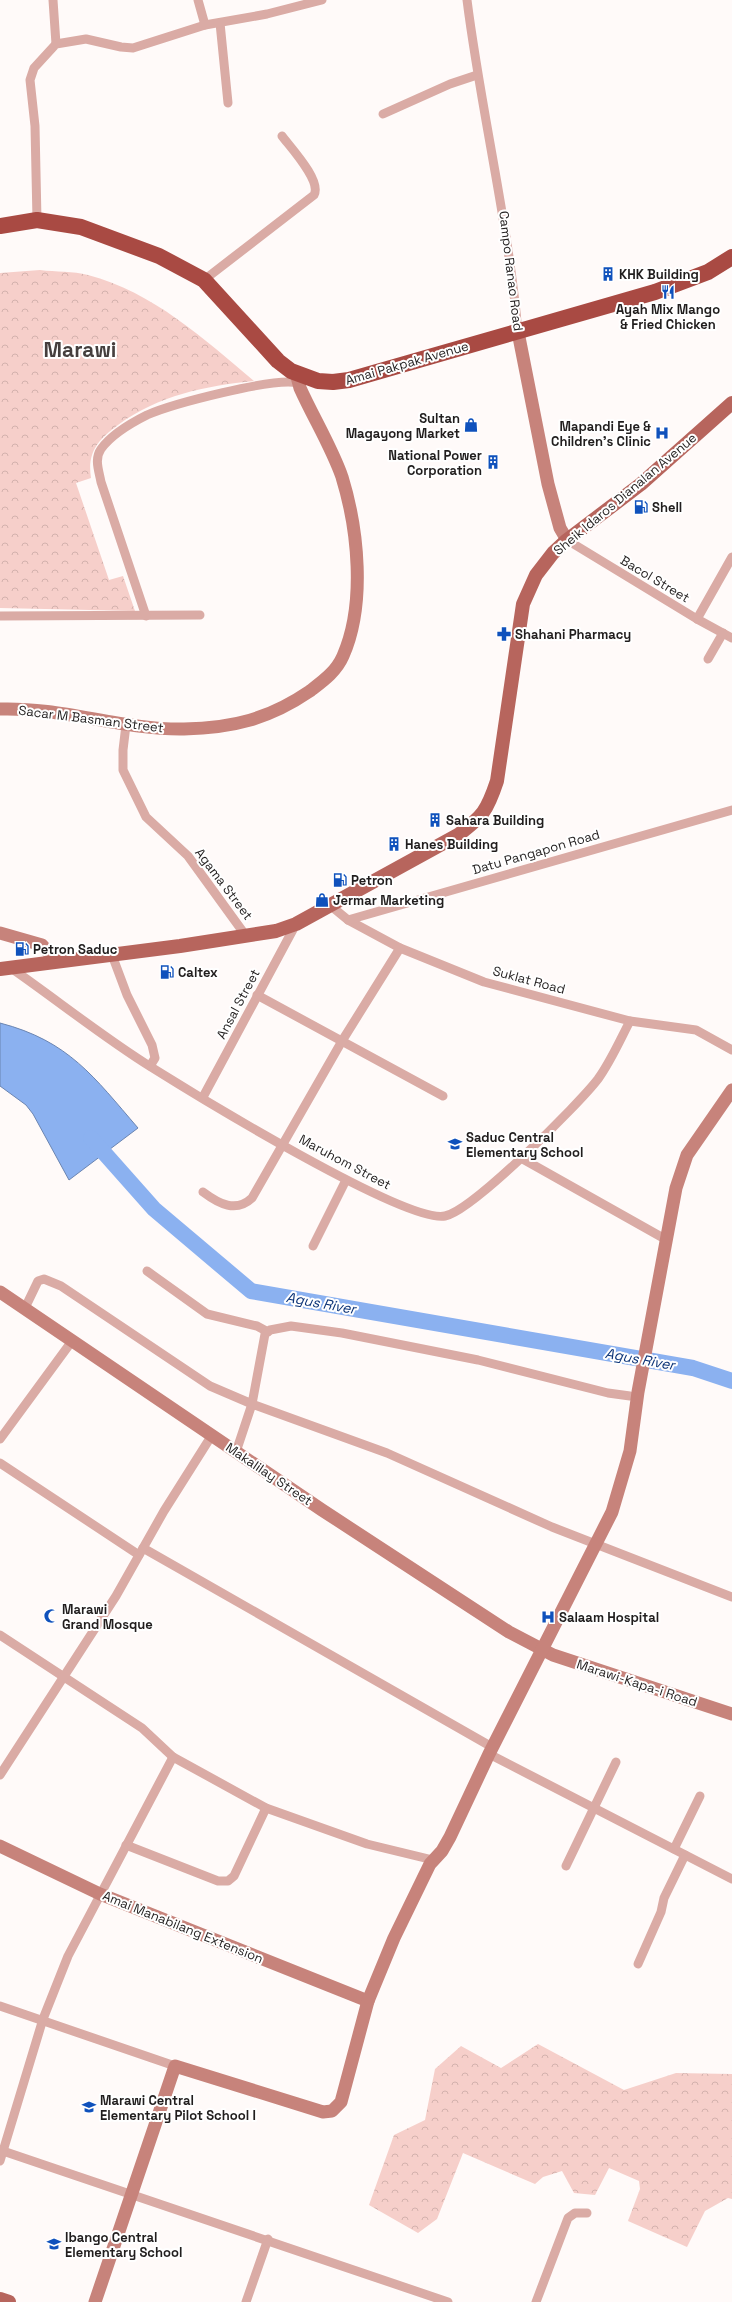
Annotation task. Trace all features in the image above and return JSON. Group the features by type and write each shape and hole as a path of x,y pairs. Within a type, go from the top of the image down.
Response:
{"highway":[{"name":"Amai Pakpak Avenue","path":"0,226 37,220 81,227 159,256 204,280 278,361 297,378 318,381 341,381 655,292 708,272 732,257"}],"main road":[{"name":"Campo Ranao Road","path":"518,332 548,484 560,528 566,540"},
{"name":"Sacar M Basman Street","path":"0,709 51,712 126,725 184,729 245,722 287,706 326,680 343,656 351,628 357,591 355,532 341,475 297,378"},
{"name":"Sheik Idaros Dianalan Avenue","path":"5,968 112,955 276,931 296,924 331,906 458,835 476,821 488,806 497,781 523,604 536,576 553,553 566,540 641,484 732,403"},
{"path":"0,933 42,945 56,961"},
{"path":"95,2302 175,2066 323,2112 332,2111 341,2102 368,2001 394,1938 433,1860 446,1846 491,1751 612,1512 625,1474 630,1451 634,1394 652,1318 676,1188 687,1155 732,1090"},
{"name":"Makalilay Street","path":"0,1292 236,1452 509,1632 542,1650"},
{"name":"Marawi-Kapa-i Road","path":"542,1650 732,1714"},
{"name":"Amai Manabilang Extension","path":"0,1846 100,1894 368,2001"},
{"path":"0,2299 9,2302"}],"street":[{"path":"52,0 56,44"},
{"path":"198,0 205,25"},
{"path":"37,220 35,126 30,80 34,68 56,44 86,39 121,47 133,48 146,46 205,25 322,0"},
{"name":"Campo Ranao Road","path":"467,0 477,75 502,203 518,332"},
{"path":"220,23 228,103"},
{"path":"383,114 450,84 477,75"},
{"path":"204,280 316,192 314,179 282,136"},
{"path":"146,616 101,482 97,462 100,450 132,424 163,409 227,392 297,378"},
{"name":"Bacol Street","path":"566,540 697,619 732,638"},
{"path":"697,619 732,557"},
{"path":"0,616 200,615"},
{"path":"708,659 723,633"},
{"name":"Agama Street","path":"126,725 123,750 123,770 127,782 146,817 188,856 246,936"},
{"name":"Datu Pangapon Road","path":"348,920 732,810"},
{"name":"Suklat Road","path":"331,906 348,920 400,948 484,982 630,1021 696,1030 732,1050"},
{"name":"Ansal Street","path":"203,1097 296,924"},
{"path":"203,1192 212,1199 230,1206 245,1204 252,1198 342,1041 400,948"},
{"path":"112,955 127,995 152,1045 155,1058 150,1066"},
{"name":"Maruhom Street","path":"5,968 150,1066 283,1144 346,1180 401,1205 439,1217 451,1214 466,1205 521,1158 598,1079 630,1021"},
{"path":"257,995 443,1096"},
{"path":"521,1158 666,1239"},
{"path":"313,1246 346,1180"},
{"path":"147,1271 206,1314 257,1326 268,1332 291,1326 342,1333 478,1360 608,1393 634,1394"},
{"path":"25,1308 38,1281 44,1279 61,1286 210,1386 252,1404 387,1453 552,1527 732,1597"},
{"path":"236,1452 252,1404 266,1334 268,1332"},
{"path":"0,1439 72,1341"},
{"path":"0,1775 62,1676 116,1596 212,1435"},
{"path":"0,1463 141,1552 594,1810 685,1854 732,1879"},
{"path":"0,1635 142,1728 173,1757 266,1808 367,1844 433,1860"},
{"path":"0,2161 2,2150 42,2020 68,1956 173,1757"},
{"path":"566,1866 616,1762"},
{"path":"674,1849 700,1796"},
{"path":"126,1845 218,1881 228,1881 234,1876 266,1808"},
{"path":"638,1964 661,1912 664,1898 685,1854"},
{"path":"0,2006 175,2066"},
{"path":"2,2150 268,2239 364,2275 448,2302"},
{"path":"536,2302 568,2218 575,2213 587,2213"},
{"path":"246,2302 268,2239"}],"green space":[{"path":"40,270 88,275 112,283 134,293 156,305 197,333 254,381 200,389 166,399 134,415 118,425 105,436 96,447 93,454 90,469 91,478 76,483 109,580 123,576 135,611 0,608 0,273"},
{"path":"538,2044 624,2090 676,2073 732,2074 732,2199 728,2198 705,2211 687,2247 628,2221 640,2189 639,2181 609,2168 595,2195 574,2193 562,2171 543,2177 535,2184 463,2153 437,2219 418,2233 369,2205 394,2135 425,2120 435,2069 461,2046 501,2068"}],"water":[{"path":"0,1023 44,1040 78,1063 108,1093 138,1128 69,1180 33,1114 26,1105 0,1086"}],"waterway":[{"name":"Agus River","path":"91,1138 154,1209 251,1291 693,1368 732,1381"}],"place":[{"name":"KHK Building","path":"608,274"},
{"name":"Ayah Mix Mango & Fried Chicken","path":"668,292"},
{"name":"Sultan Magayong Market","path":"471,425"},
{"name":"Mapandi Eye & Children's Clinic","path":"662,433"},
{"name":"National Power Corporation","path":"493,462"},
{"name":"Shell","path":"641,507"},
{"name":"Shahani Pharmacy","path":"504,634"},
{"name":"Sahara Building","path":"435,820"},
{"name":"Hanes Building","path":"394,844"},
{"name":"Petron","path":"340,880"},
{"name":"Jermar Marketing","path":"322,900"},
{"name":"Petron Saduc","path":"22,949"},
{"name":"Caltex","path":"167,972"},
{"name":"Saduc Central Elementary School","path":"455,1144"},
{"name":"Marawi Grand Mosque","path":"51,1616"},
{"name":"Salaam Hospital","path":"548,1617"},
{"name":"Marawi Central Elementary Pilot School I","path":"89,2107"},
{"name":"Ibango Central Elementary School","path":"54,2244"}],"district":[{"name":"Marawi","path":"80,349"}]}
